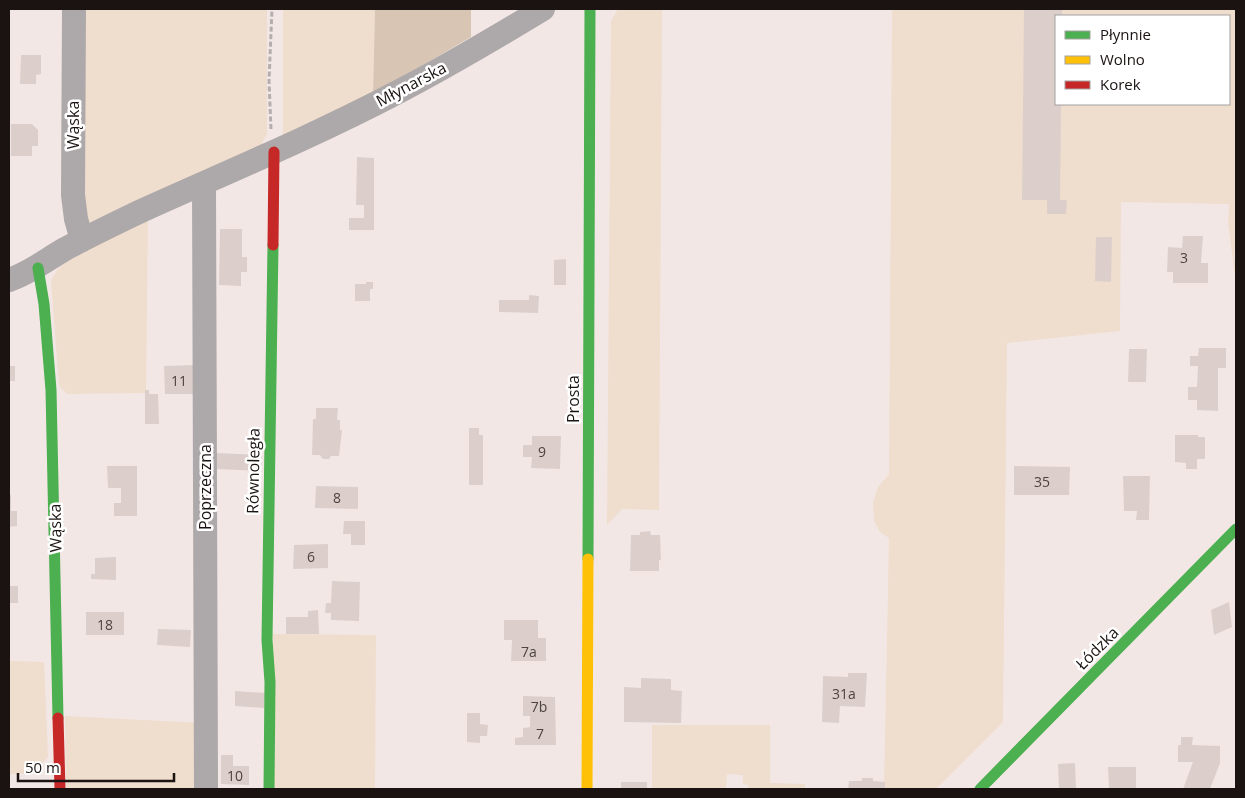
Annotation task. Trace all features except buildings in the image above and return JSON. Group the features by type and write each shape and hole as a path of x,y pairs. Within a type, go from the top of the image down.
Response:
{"street":[{"name":"Wąska","path":"74,9 72,195 82,240"},
{"name":"Młynarska","path":"9,280 38,268 82,240 274,152 423,79 544,9"},
{"name":"Prosta","path":"587,789 590,9"},
{"name":"Równoległa","path":"269,789 270,682 267,640 274,152"},
{"name":"Poprzeczna","path":"204,184 206,789"},
{"name":"Wąska","path":"38,268 44,304 51,390 60,709 60,789"},
{"name":"Łódzka","path":"980,789 1236,529"}],"path":[{"path":"272,9 270,109 271,137 274,152"}],"shaded area":[{"path":"80,9 267,9 267,134 261,145 84,227"},
{"path":"283,9 375,9 373,94 283,139"},
{"path":"375,9 471,9 471,37 373,94"},
{"path":"618,9 662,9 659,510 622,509 607,525 611,21"},
{"path":"892,9 1236,9 1236,244 1234,252 1236,283 1228,224 1229,204 1121,202 1120,331 1007,343 1003,722 936,789 884,789 889,538 880,532 874,521 873,503 878,487 889,474"},
{"path":"148,217 146,393 67,394 59,386 51,280 58,269 66,262"},
{"path":"273,634 376,635 375,789 274,789"},
{"path":"9,661 44,662 48,757 32,774 9,774"},
{"path":"65,716 202,723 202,789 66,789"},
{"path":"652,725 770,725 770,783 805,784 805,789 748,789 748,785 743,784 743,775 727,774 726,789 652,789"}],"traffic: fast":[{"path":"588,559 590,9"},
{"path":"269,789 270,682 267,640 273,245"},
{"path":"38,268 44,304 51,390 58,718"},
{"path":"980,789 1236,529"}],"traffic: slow":[{"path":"587,789 588,559"}],"traffic: jam":[{"path":"273,245 274,152"},
{"path":"58,718 60,789"}]}
